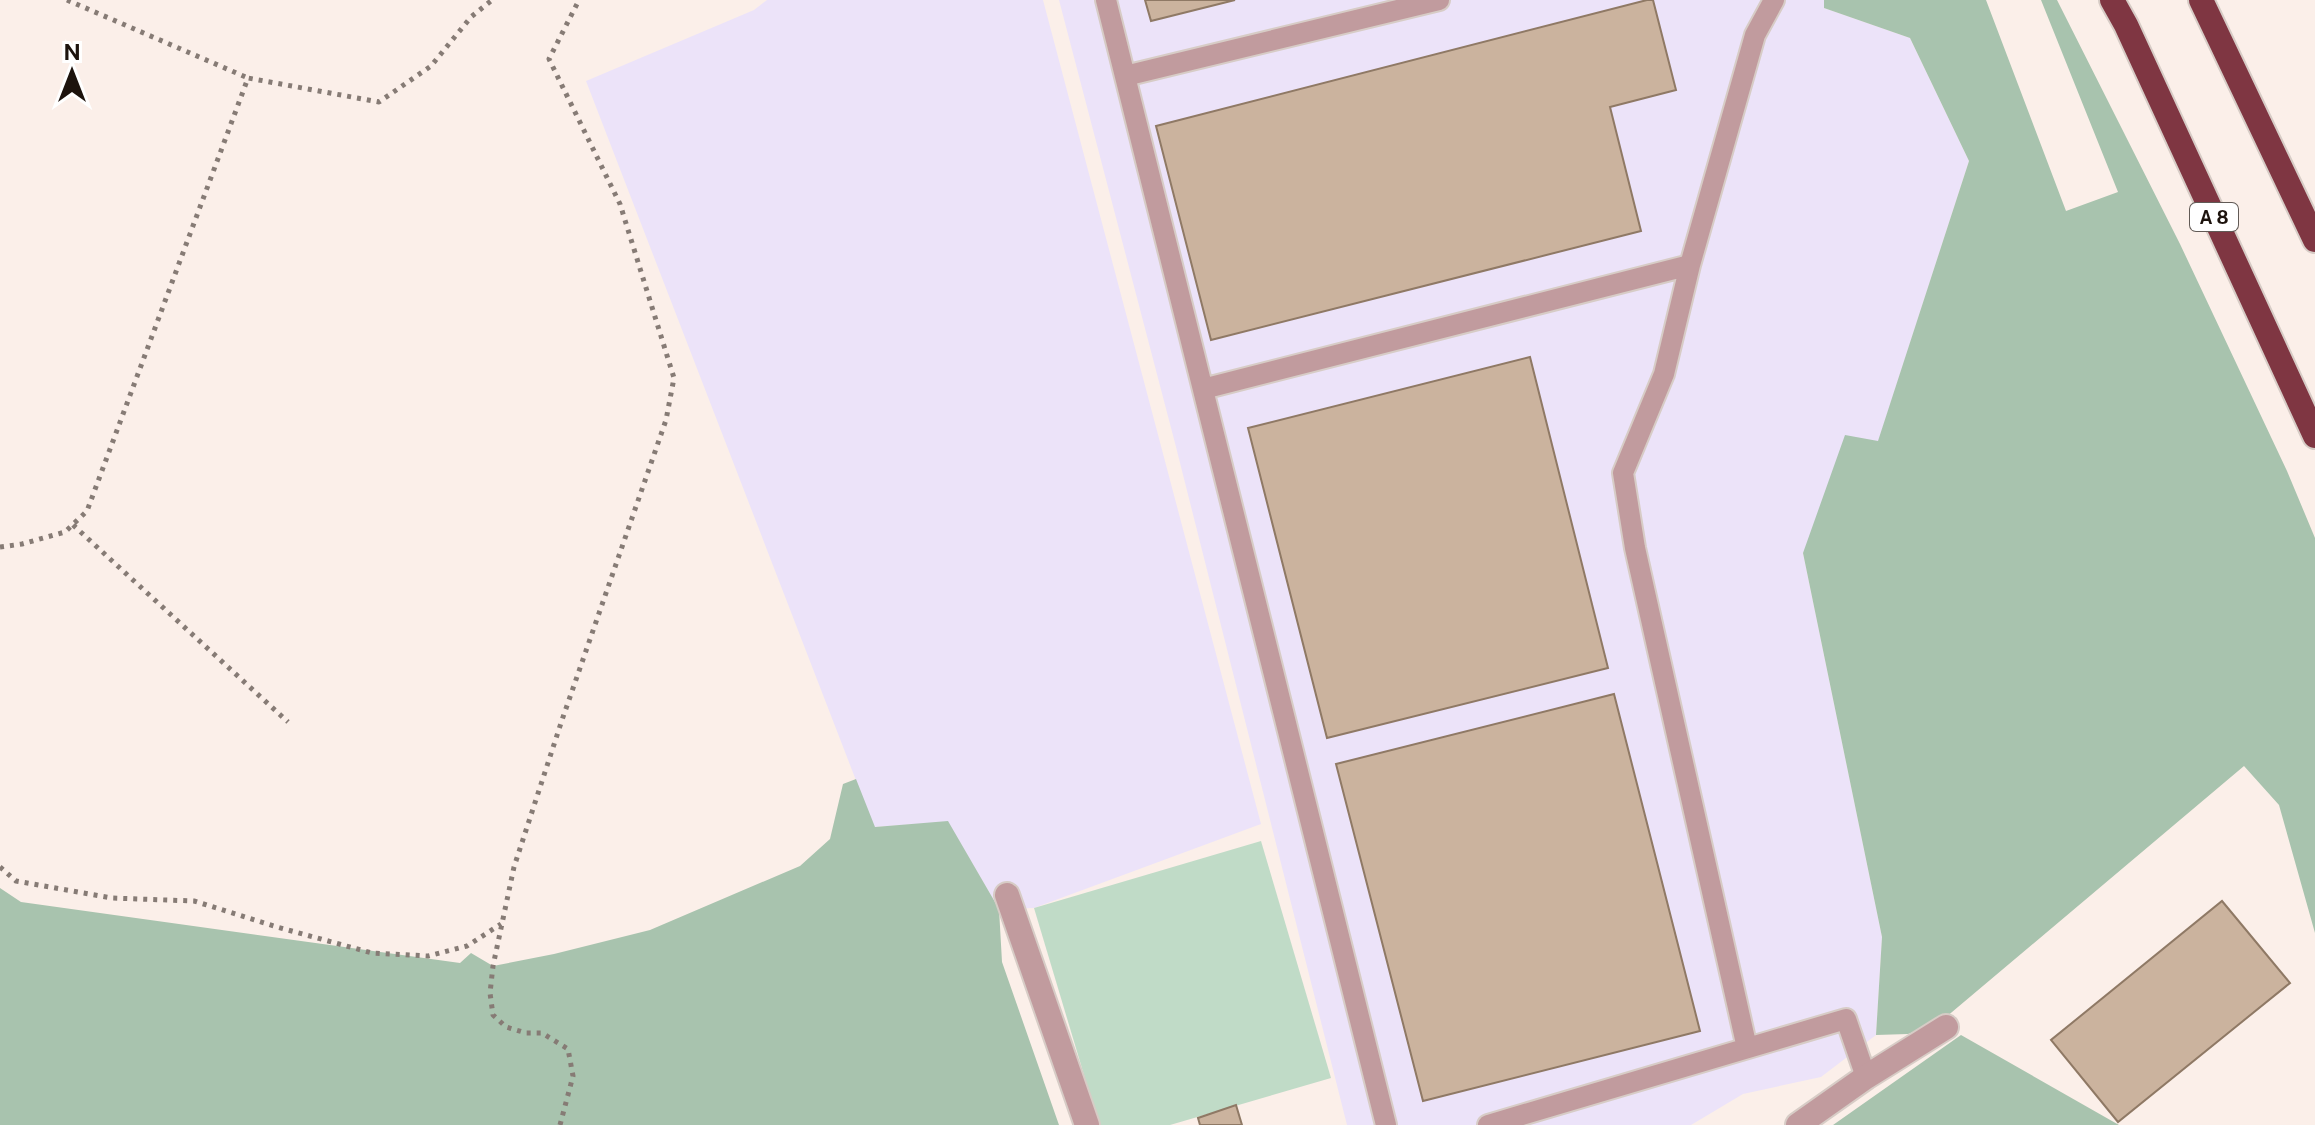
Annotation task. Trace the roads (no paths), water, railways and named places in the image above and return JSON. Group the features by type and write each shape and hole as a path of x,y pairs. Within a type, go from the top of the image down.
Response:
{"highway":[{"name":"A 8","path":"2112,0 2315,436"},
{"path":"2201,0 2315,240"}],"street":[{"path":"1007,895 1087,1125"},
{"path":"1798,1125 1866,1077 1946,1027"}],"lane":[{"path":"1106,0 1386,1125"},
{"path":"1125,76 1439,0"},
{"path":"1747,1048 1635,548 1623,473 1664,374 1690,265 1755,35 1774,0"},
{"path":"1203,389 1690,265"},
{"path":"1488,1125 1846,1019 1866,1077"}]}
